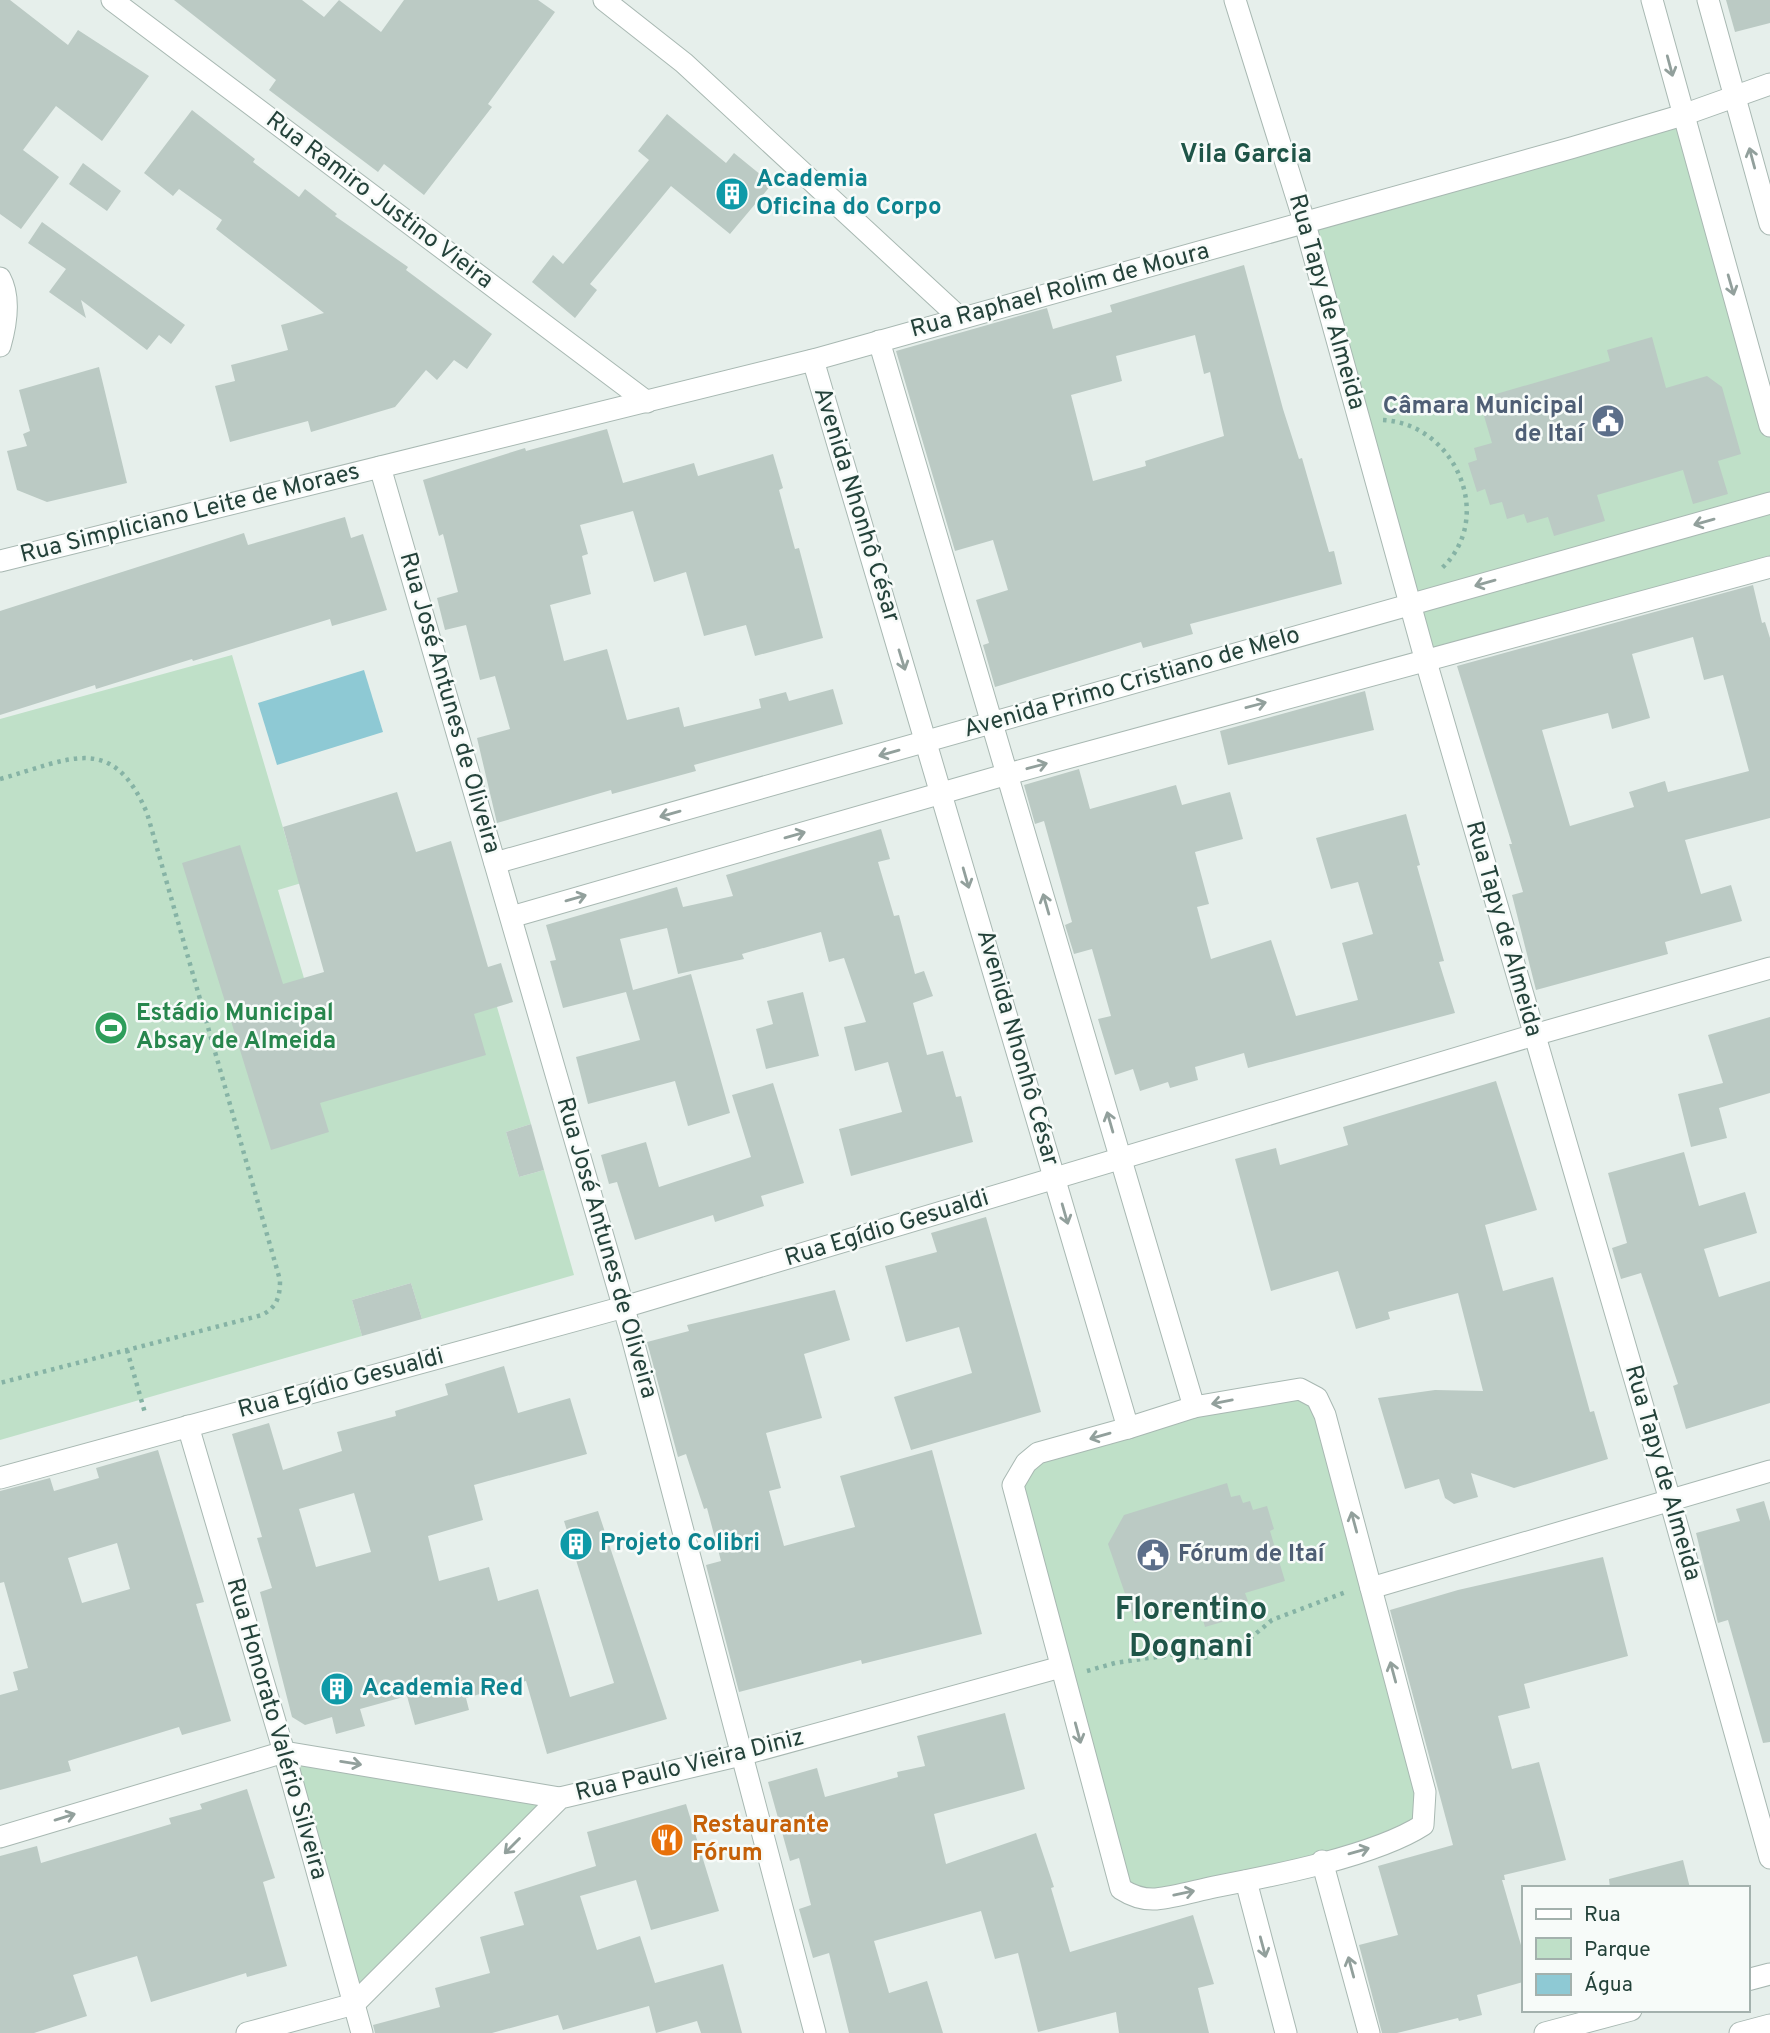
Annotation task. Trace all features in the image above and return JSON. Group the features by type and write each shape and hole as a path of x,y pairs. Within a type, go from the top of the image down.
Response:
{"street":[{"name":"Rua Ramiro Justino Vieira","path":"112,0 647,402"},
{"path":"604,0 684,63 960,318"},
{"name":"Rua Tapy de Almeida","path":"1235,0 1305,224 1425,658 1670,1500 1770,1858"},
{"path":"1652,0 1770,426"},
{"path":"1708,0 1770,224"},
{"name":"Rua Raphael Rolim de Moura","path":"380,467 813,360 1305,224 1683,115 1770,84"},
{"path":"0,278 5,287 6,313 0,346"},
{"path":"879,341 1195,1407"},
{"name":"Avenida Nhonhô César","path":"813,360 1128,1428"},
{"name":"Rua Simpliciano Leite de Moraes","path":"0,561 380,467"},
{"name":"Rua José Antunes de Oliveira","path":"380,467 624,1307 815,2033"},
{"name":"Avenida Primo Cristiano de Melo","path":"495,863 927,742 1408,597 1770,503"},
{"path":"511,917 1425,658 1770,567"},
{"name":"Rua Egídio Gesualdi","path":"0,1478 624,1307 1534,1035 1770,968"},
{"path":"1300,1389 1317,1398 1325,1415 1427,1808 1423,1825 1406,1836 1246,1881 1154,1899 1133,1897 1121,1889 1013,1485 1026,1463 1038,1453 1195,1407 1300,1389"},
{"name":"Rua Honorato Valério Silveira","path":"188,1426 284,1752 362,2033"},
{"path":"1371,1588 1770,1471"},
{"name":"Rua Paulo Vieira Diniz","path":"354,2004 561,1798 741,1755 1062,1672"},
{"path":"0,1837 284,1752 561,1798"},
{"path":"1322,1861 1370,2033"},
{"path":"1246,1881 1286,2033"},
{"path":"1749,1979 1770,1973"},
{"path":"247,2033 354,2004"},
{"path":"1545,2033 1594,2027 1627,2012"},
{"path":"1740,2033 1770,2025"}],"path":[{"path":"1360,421 1394,420 1419,428 1448,453 1456,464 1465,488 1468,514 1462,539 1449,562 1408,597"},
{"path":"0,779 62,761 97,758 120,768 135,787 147,813 280,1280 277,1302 272,1310 262,1315 0,1383"},
{"path":"127,1350 152,1436"},
{"path":"1062,1672 1177,1654 1202,1658 1222,1654 1240,1647 1272,1620 1350,1590 1371,1588"}],"green space":[{"path":"1680,120 1770,436 1770,562 1429,653 1309,227"},
{"path":"232,655 294,865 325,876 278,890 339,1097 459,963 497,1007 531,1124 506,1132 519,1177 544,1170 574,1275 422,1319 411,1283 352,1300 362,1336 0,1440 0,719"},
{"path":"1257,1395 1317,1398 1423,1825 1369,1848 1133,1897 1016,1476 1053,1449"},
{"path":"289,1756 541,1803 358,1984"}],"water":[{"path":"364,670 383,732 277,765 258,703"}],"building":[{"path":"0,0 10,0 68,45 78,30 149,76 102,141 56,106 23,150 59,177 21,229 0,214"},
{"path":"174,0 302,0 324,17 339,0 381,32 404,0 538,0 555,12 488,104 492,107 424,195 384,164 378,172 269,90 276,80"},
{"path":"1726,0 1770,0 1770,23 1735,32"},
{"path":"192,110 299,197 305,189 337,214 335,216 408,267 406,270 492,334 467,369 454,360 437,380 426,370 395,407 311,432 308,421 230,442 215,386 235,381 231,365 288,350 281,325 324,313 216,229 222,220 179,189 173,196 144,173"},
{"path":"667,114 726,163 734,153 772,184 730,234 671,186 590,284 597,290 575,318 532,282 553,255 563,264 649,160 638,151"},
{"path":"83,163 121,191 107,211 69,184"},
{"path":"42,222 185,325 171,344 159,335 147,350 81,300 86,318 49,292 66,269 28,243"},
{"path":"1244,265 1283,409 1299,459 1302,458 1329,552 1334,551 1342,584 1190,624 1193,634 1143,648 1141,642 995,687 983,645 989,643 976,600 1008,590 993,540 955,551 896,351 1047,308 1053,329 1112,312 1110,305","holes":["1195,335 1204,374 1210,372 1224,436 1145,461 1146,466 1093,481 1071,395 1122,381 1116,356"]},
{"name":"Câmara Municipal de Itaí","path":"1652,337 1666,388 1707,376 1722,387 1741,454 1718,461 1728,494 1693,504 1683,470 1597,495 1605,521 1554,536 1548,517 1527,523 1524,514 1507,519 1502,502 1490,505 1485,489 1477,492 1468,463 1477,460 1474,448 1492,443 1479,399 1610,361 1607,350"},
{"path":"99,367 127,483 47,502 17,490 7,451 27,446 23,434 30,431 19,390"},
{"path":"607,429 623,483 694,463 698,476 773,454 783,488 779,490 795,549 799,548 823,638 755,656 746,625 704,636 686,572 654,582 633,511 580,525 588,554 582,556 591,594 550,605 564,661 607,649 627,720 679,707 684,727 761,708 759,699 786,692 789,701 833,689 843,724 694,765 696,771 612,794 611,790 497,823 477,738 510,729 495,676 480,680 466,625 445,630 437,598 458,592 443,534 439,536 423,480 525,448 526,451"},
{"path":"345,517 351,538 363,534 387,610 332,626 330,619 96,689 95,685 0,715 0,611 244,533 248,545"},
{"path":"1753,585 1762,623 1765,622 1770,638 1770,818 1685,840 1701,894 1731,885 1742,921 1665,942 1668,954 1536,990 1512,895 1523,892 1509,844 1512,844 1457,666","holes":["1693,637 1704,680 1723,675 1749,771 1668,792 1665,781 1629,792 1634,807 1570,826 1542,730 1608,713 1612,729 1650,718 1632,654"]},
{"path":"1365,691 1374,730 1228,765 1220,731"},
{"path":"1079,769 1090,809 1176,785 1182,805 1230,792 1243,839 1195,852 1209,904 1197,907 1211,959 1271,940 1296,1016 1358,1000 1342,943 1373,934 1358,882 1331,889 1316,838 1406,814 1420,865 1417,866 1444,961 1439,962 1455,1013 1248,1068 1244,1053 1195,1067 1198,1080 1170,1088 1168,1082 1140,1091 1133,1069 1115,1075 1098,1019 1111,1016 1092,949 1074,954 1065,925 1072,922 1044,821 1035,824 1024,785"},
{"path":"397,792 416,852 451,841 488,967 501,963 513,1002 474,1014 486,1055 320,1103 329,1132 271,1150 182,863 240,845 283,984 324,972 283,827"},
{"path":"881,829 890,859 878,862 894,916 899,915 915,974 924,971 933,996 913,1003 927,1055 943,1051 956,1097 961,1096 973,1142 851,1176 839,1129 902,1112 888,1062 855,1071 844,1027 866,1022 844,958 829,962 821,932 742,954 744,959 678,974 667,928 620,939 633,990 691,974 730,1113 688,1126 675,1081 588,1104 576,1057 640,1040 626,992 563,1008 550,961 556,960 546,925 677,887 683,907 733,896 726,875"},
{"path":"803,992 819,1056 766,1069 756,1029 773,1024 767,1001"},
{"path":"1770,1017 1770,1093 1719,1108 1727,1138 1691,1147 1678,1094 1723,1083 1708,1035"},
{"path":"1496,1081 1537,1210 1485,1225 1503,1291 1553,1277 1590,1412 1594,1411 1608,1459 1514,1488 1471,1473 1478,1497 1454,1504 1445,1498 1439,1479 1405,1489 1378,1398 1435,1390 1483,1391 1458,1293 1388,1312 1390,1319 1356,1329 1338,1271 1271,1291 1235,1159 1276,1148 1280,1165 1348,1145 1343,1127"},
{"path":"773,1083 804,1183 761,1196 764,1206 715,1222 713,1215 635,1240 617,1182 609,1184 601,1155 646,1142 659,1187 751,1157 732,1095"},
{"path":"531,1124 544,1170 519,1177 506,1132"},
{"path":"1684,1152 1699,1206 1745,1192 1757,1233 1704,1249 1719,1297 1770,1281 1770,1403 1686,1429 1673,1386 1678,1384 1641,1273 1621,1279 1612,1248 1627,1243 1608,1173"},
{"path":"986,1217 1041,1412 911,1450 894,1397 972,1373 959,1327 906,1342 885,1266 937,1252 931,1233"},
{"path":"411,1283 422,1319 362,1336 352,1300"},
{"path":"835,1290 850,1340 804,1354 822,1418 766,1433 781,1488 769,1491 784,1546 855,1527 840,1476 932,1450 982,1634 862,1664 861,1660 739,1692 706,1565 721,1561 707,1508 704,1509 686,1454 678,1457 647,1342 689,1331 687,1325"},
{"path":"504,1366 518,1413 570,1398 587,1454 474,1485 483,1520 428,1536 439,1581 489,1567 498,1601 538,1589 570,1697 614,1683 564,1521 598,1511 667,1719 547,1754 526,1681 466,1698 469,1710 415,1725 407,1696 360,1709 365,1726 336,1734 332,1717 305,1725 292,1717 260,1592 272,1588 257,1538 262,1537 232,1434 269,1423 283,1470 342,1451 337,1432 396,1416 395,1411 448,1395 445,1384","holes":["354,1493 371,1552 316,1567 299,1509"]},
{"path":"158,1450 204,1602 196,1604 231,1721 182,1735 179,1727 68,1761 71,1771 0,1790 0,1695 18,1690 13,1672 28,1668 4,1582 0,1583 0,1491 50,1478 54,1491 99,1478 96,1468","holes":["117,1543 130,1589 82,1603 68,1558"]},
{"name":"Fórum de Itaí","path":"1227,1483 1231,1497 1240,1495 1243,1503 1250,1501 1253,1510 1267,1506 1274,1529 1270,1531 1285,1581 1245,1593 1248,1601 1235,1605 1239,1617 1205,1627 1198,1603 1135,1623 1108,1544 1124,1515"},
{"path":"1764,1501 1770,1521 1770,1742 1763,1743 1728,1620 1718,1623 1696,1533 1740,1521 1736,1509"},
{"path":"1603,1557 1628,1656 1524,1684 1530,1708 1498,1716 1512,1769 1539,1762 1566,1860 1504,1875 1505,1880 1502,1880 1522,1949 1522,1982 1477,1995 1482,2015 1397,2033 1382,2033 1359,1945 1398,1935 1378,1866 1453,1845 1390,1610 1458,1590"},
{"path":"1005,1713 1025,1789 934,1814 946,1864 1036,1833 1054,1887 1051,1888 1070,1952 1193,1915 1214,1984 1198,1988 1209,2033 1119,2033 1116,2012 1038,2032 1018,1953 995,1959 981,1911 874,1941 889,1993 927,1981 943,2033 849,2033 829,1953 813,1958 799,1909 811,1905 799,1858 790,1861 768,1782 817,1768 825,1797 898,1777 897,1772 925,1766 917,1736"},
{"path":"247,1789 275,1878 263,1882 287,1966 247,1977 246,1973 151,2002 137,1956 73,1975 87,2016 34,2033 0,2033 0,1856 37,1846 41,1863 171,1824 169,1818 202,1809 200,1804"},
{"path":"686,1804 719,1911 651,1930 636,1880 580,1896 597,1950 640,1936 655,1983 723,1964 742,2033 701,2033 697,2021 656,2033 649,2006 563,2030 558,2015 492,2033 375,2033 373,2025 440,2007 435,1988 490,1973 480,1937 524,1925 514,1892 596,1866 587,1832"},
{"path":"1683,1860 1690,1886 1610,1886 1609,1879"}],"place":[{"name":"Academia Oficina do Corpo","path":"732,194"},
{"name":"Câmara Municipal de Itaí","path":"1608,421"},
{"name":"Estádio Municipal Absay de Almeida","path":"111,1028"},
{"name":"Projeto Colibri","path":"576,1544"},
{"name":"Fórum de Itaí","path":"1153,1555"},
{"name":"Academia Red","path":"337,1689"},
{"name":"Restaurante Fórum","path":"667,1840"}],"district":[{"name":"Vila Garcia","path":"1246,155"},
{"name":"Florentino Dognani","path":"1191,1630"}]}
